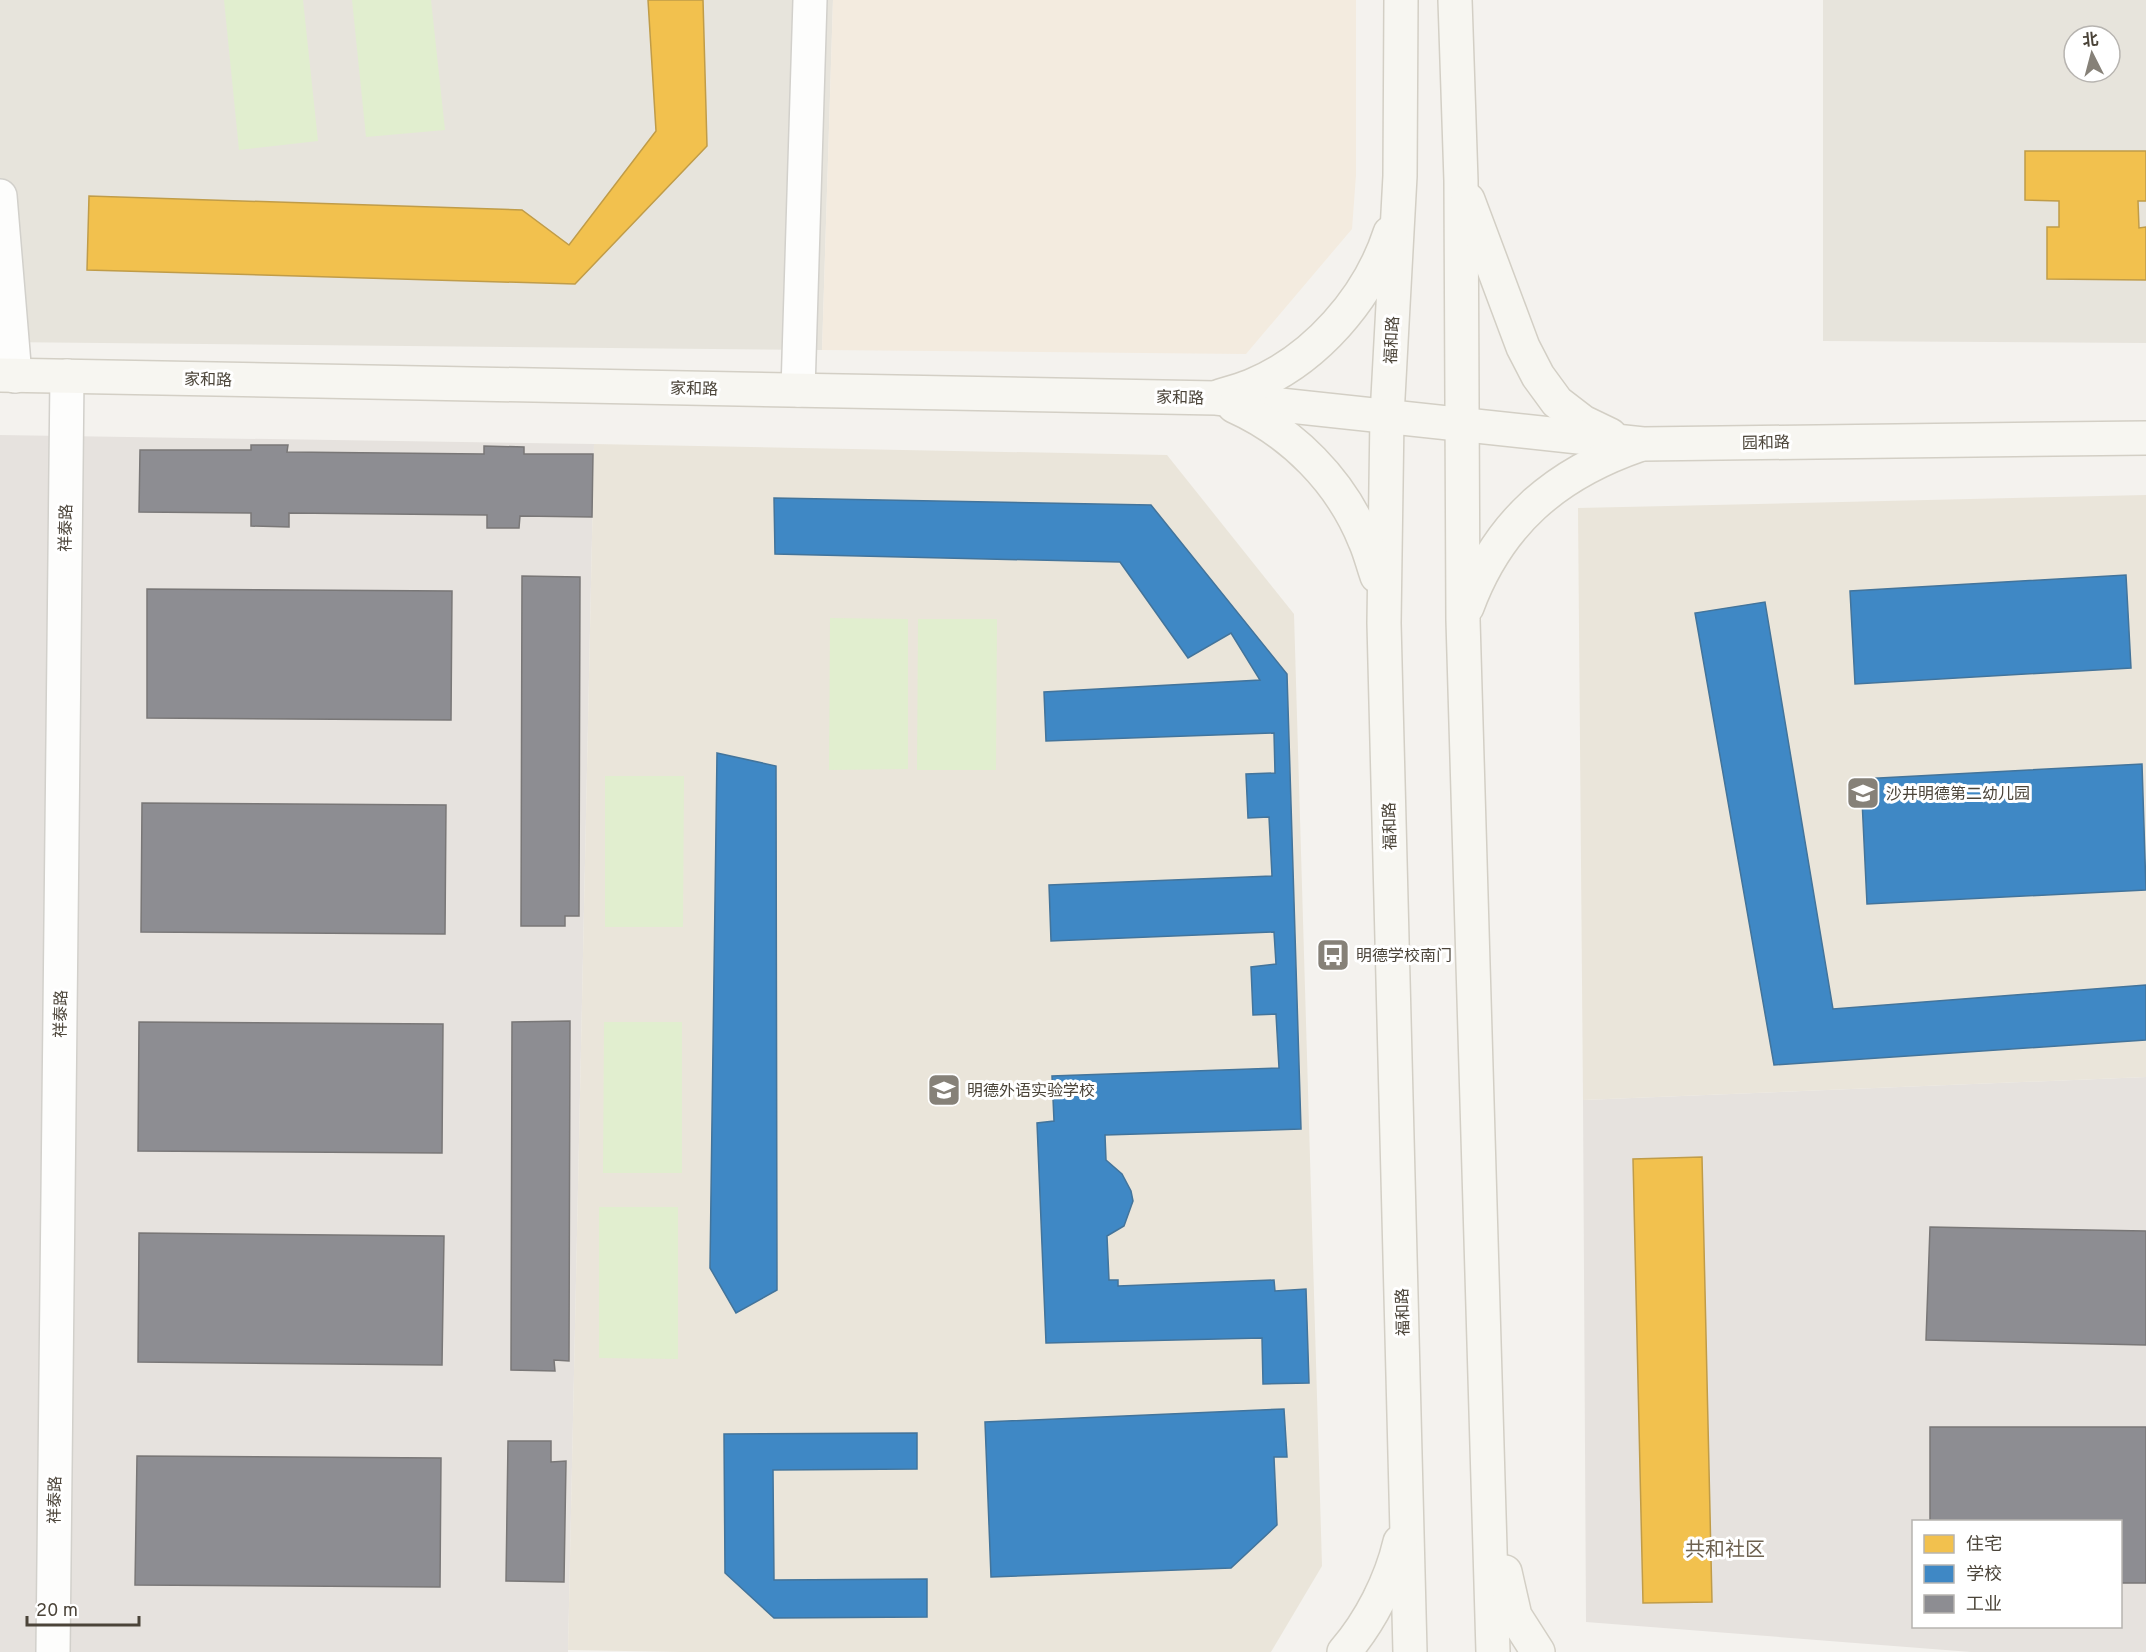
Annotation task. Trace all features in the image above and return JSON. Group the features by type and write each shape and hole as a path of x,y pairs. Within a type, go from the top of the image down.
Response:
{"main road":[{"name":"福和路","path":"1401,0 1400,176 1387,416 1384,623 1410,1652"},
{"path":"1455,0 1461,181 1463,620 1493,1652"},
{"path":"1461,181 1524,347 1538,376 1557,402 1583,422 1612,436 1643,444"},
{"path":"1216,398 1252,386 1287,366 1318,342 1339,321 1369,281 1386,245 1398,208"},
{"name":"家和路","path":"8,376 1216,398 1387,416"},
{"path":"1216,398 1254,415 1289,439 1320,469 1346,503 1365,541 1378,581 1384,623"},
{"name":"园和路","path":"1387,416 1643,444 2146,438"},
{"path":"1463,620 1475,586 1492,555 1513,526 1538,501 1561,482 1587,466 1643,444"},
{"path":"1489,1506 1515,1616 1538,1652"},
{"path":"1344,1652 1370,1616 1386,1582 1399,1546 1407,1508"}],"street":[{"path":"798,390 810,0"},
{"path":"0,196 8,376"},
{"name":"祥泰路","path":"53,1652 67,376"}],"shaded area":[{"path":"0,0 833,0 822,350 0,342"},
{"path":"833,0 1356,0 1356,175 1352,229 1246,354 822,350"},
{"path":"1823,0 2146,0 2146,343 1823,341"},
{"path":"0,435 594,444 568,1652 0,1652"},
{"name":"明德外语实验学校","path":"594,444 1167,455 1294,614 1322,1566 1271,1652 568,1650"},
{"name":"沙井明德第二幼儿园","path":"2146,495 2146,1077 1583,1100 1578,508"},
{"path":"2146,1077 2146,1652 1971,1652 1586,1622 1583,1100"}],"green space":[{"path":"224,0 303,0 318,141 239,150"},
{"path":"352,0 431,0 445,130 366,137"},
{"path":"830,618 908,619 908,769 829,770"},
{"path":"918,619 997,619 996,770 917,770"},
{"path":"605,776 684,776 683,927 605,927"},
{"path":"604,1022 682,1022 682,1173 603,1173"},
{"path":"599,1207 678,1207 678,1359 599,1358"}],"building: 住宅":[{"path":"648,0 703,0 707,146 575,284 87,270 89,196 522,210 569,245 656,131"},
{"path":"2025,151 2146,151 2146,201 2138,201 2139,228 2146,227 2146,280 2047,279 2047,227 2059,227 2059,201 2025,200"},
{"path":"1702,1157 1712,1602 1643,1603 1633,1159"}],"building: 学校":[{"path":"774,498 1151,505 1287,674 1301,1129 1105,1135 1106,1160 1122,1174 1131,1191 1133,1201 1124,1226 1107,1236 1109,1280 1118,1280 1118,1286 1274,1280 1275,1291 1306,1289 1309,1383 1263,1384 1262,1338 1046,1343 1037,1123 1054,1121 1052,1076 1279,1068 1276,1014 1253,1015 1251,967 1276,964 1274,932 1051,941 1049,885 1272,876 1269,817 1248,818 1246,774 1275,773 1274,733 1046,741 1044,692 1260,680 1231,633 1188,658 1120,562 775,554"},
{"path":"2126,575 2131,668 1855,684 1850,591"},
{"path":"1765,602 1833,1009 2146,985 2146,1040 1774,1065 1695,613"},
{"path":"717,753 776,766 777,1290 736,1313 710,1268"},
{"path":"2142,764 2146,890 1867,904 1861,779"},
{"path":"1284,1409 1287,1457 1274,1457 1277,1525 1231,1568 991,1577 985,1422"},
{"path":"917,1433 917,1469 773,1470 774,1580 927,1579 927,1617 774,1618 725,1573 724,1434"}],"building: 工业":[{"path":"251,445 288,445 287,452 484,454 484,446 524,447 524,454 593,454 592,517 520,516 519,528 487,528 487,515 289,513 289,527 251,526 251,513 139,512 140,450 251,450"},
{"path":"522,576 580,577 579,916 565,916 565,926 521,926"},
{"path":"147,589 452,591 451,720 147,718"},
{"path":"142,803 446,805 445,934 141,932"},
{"path":"570,1021 569,1361 554,1360 555,1371 511,1370 512,1022"},
{"path":"139,1022 443,1024 442,1153 138,1151"},
{"path":"1930,1227 2146,1231 2146,1345 1926,1340"},
{"path":"139,1233 444,1236 442,1365 138,1362"},
{"path":"1930,1427 2146,1427 2146,1583 2122,1583 2122,1520 1930,1520"},
{"path":"508,1441 551,1441 551,1462 566,1461 564,1582 506,1581"},
{"path":"137,1456 441,1458 440,1587 135,1585"}],"place":[{"name":"沙井明德第二幼儿园","path":"1863,793"},
{"name":"明德学校南门","path":"1333,955"},
{"name":"明德外语实验学校","path":"944,1090"}],"district":[{"name":"共和社区","path":"1725,1549"}]}
